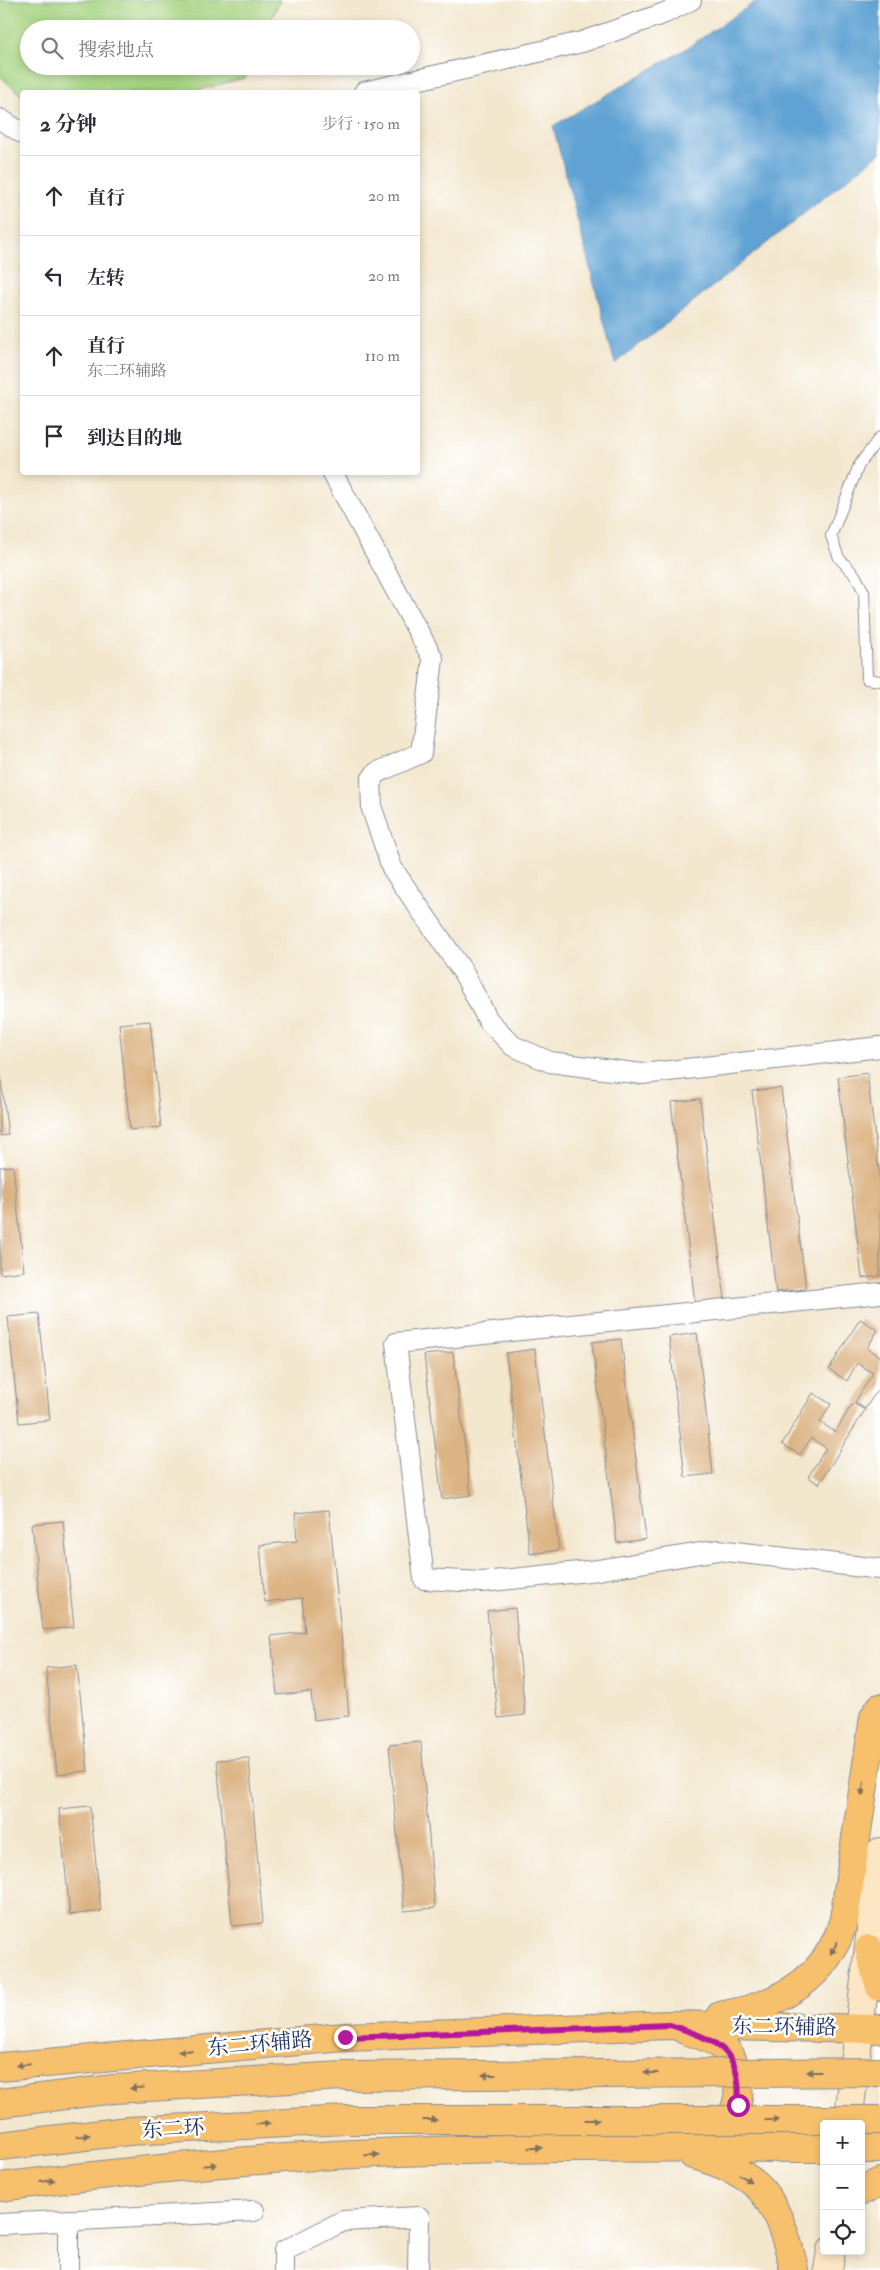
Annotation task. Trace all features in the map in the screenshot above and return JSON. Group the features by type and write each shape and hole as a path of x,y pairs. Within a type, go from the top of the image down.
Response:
{"main road":[{"path":"670,2025 738,2013 771,2003 798,1986 830,1954 839,1939 844,1919 874,1716 880,1708"},
{"path":"849,2120 870,2029 869,1949 880,1852"},
{"path":"869,1949 880,1987"},
{"path":"667,2147 704,2140 722,2128 735,2113 739,2092 733,2060 728,2052 720,2045 699,2035 670,2025"},
{"name":"东二环辅路","path":"0,2067 345,2037 670,2025 870,2029"},
{"name":"东二环","path":"0,2103 114,2089 343,2076 880,2072"},
{"name":"东二环","path":"0,2146 128,2131 346,2120 880,2120"},
{"path":"667,2147 719,2162 756,2184 776,2211 790,2250 794,2270"},
{"path":"0,2187 122,2172 286,2158 536,2148 820,2148"},
{"path":"865,2149 880,2149"},
{"path":"865,2189 880,2182"},
{"path":"828,2270 830,2255"}],"street":[{"path":"373,90 582,42 665,13 691,0"},
{"path":"0,119 20,132"},
{"path":"334,475 433,658 422,753 376,773 370,780 372,809 392,868 463,972 488,1020 512,1046 550,1062 642,1074 880,1048"},
{"path":"880,1292 396,1343 424,1579 482,1582 598,1570 718,1550 880,1569"},
{"path":"0,2224 254,2211"},
{"path":"284,2270 284,2251 343,2221 419,2217 418,2270"},
{"path":"68,2220 68,2270"}],"lane":[{"path":"880,437 859,465 831,536 839,558 855,575 864,592 867,679 880,681"}],"green space":[{"path":"0,0 280,0 271,20 20,20 20,75 246,75 245,78 199,90 20,90 20,94 0,76"}],"water":[{"path":"758,0 880,0 880,153 615,364 553,126 684,50"}],"building":[{"path":"150,1021 161,1127 130,1130 119,1024"},
{"path":"0,1071 8,1135 0,1136"},
{"path":"867,1073 880,1180 880,1276 862,1278 838,1077"},
{"path":"781,1088 806,1289 776,1292 752,1091"},
{"path":"700,1099 725,1300 695,1303 671,1102"},
{"path":"13,1166 24,1271 0,1274 0,1167"},
{"path":"39,1314 50,1420 19,1423 8,1317"},
{"path":"860,1319 878,1330 867,1348 880,1356 880,1386 865,1409 855,1402 873,1373 857,1363 847,1381 829,1369"},
{"path":"697,1333 713,1474 685,1477 669,1337"},
{"path":"621,1339 646,1539 617,1543 592,1342"},
{"path":"535,1349 559,1550 530,1554 506,1353"},
{"path":"453,1352 471,1495 442,1499 424,1355"},
{"path":"813,1393 831,1404 820,1422 835,1432 853,1403 865,1410 819,1484 808,1477 826,1448 811,1438 800,1455 782,1444"},
{"path":"329,1510 349,1716 314,1720 311,1692 277,1695 271,1636 305,1632 302,1598 265,1602 260,1545 297,1541 295,1513"},
{"path":"63,1521 74,1627 43,1630 32,1524"},
{"path":"515,1608 525,1715 498,1718 487,1611"},
{"path":"77,1665 88,1771 57,1774 46,1668"},
{"path":"421,1742 435,1908 404,1911 389,1745"},
{"path":"249,1758 263,1923 232,1926 217,1760"},
{"path":"90,1806 101,1911 70,1915 59,1809"}],"route":[{"path":"345,2037 670,2025 699,2035 720,2045 728,2052 733,2060 738,2078 738,2105"}]}
